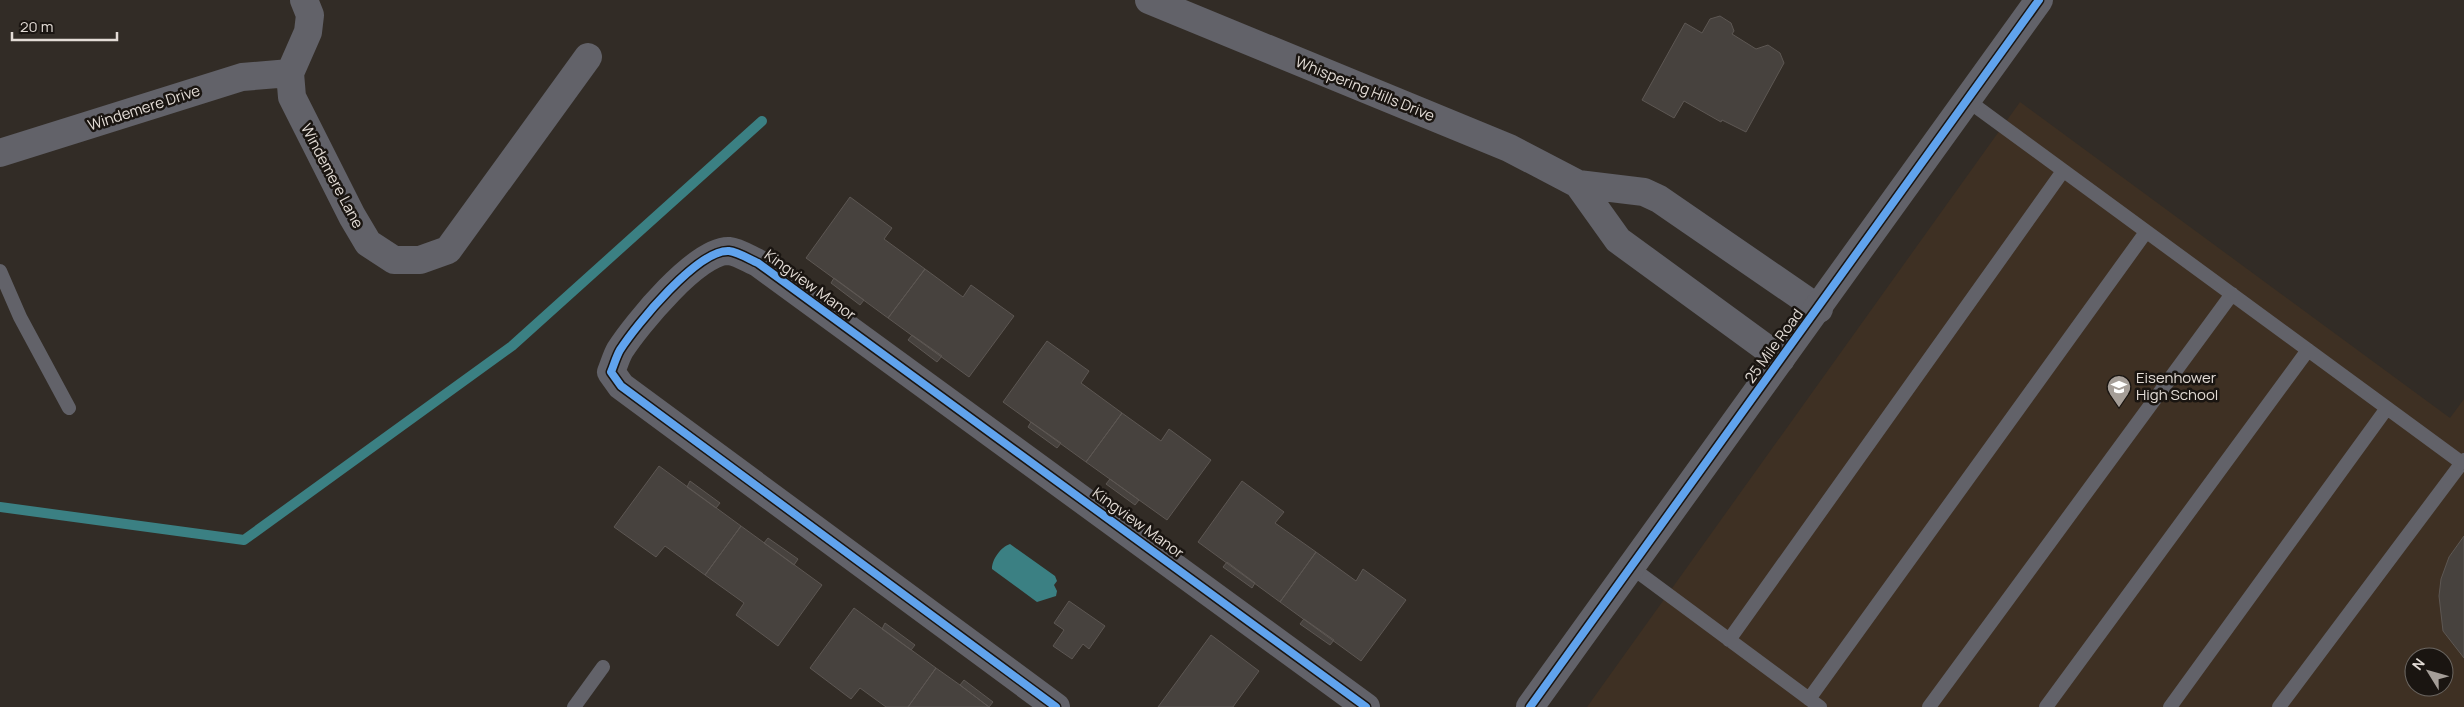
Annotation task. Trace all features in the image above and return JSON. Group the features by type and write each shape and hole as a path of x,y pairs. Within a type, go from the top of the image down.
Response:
{"street":[{"name":"Windemere Lane","path":"304,0 310,15 308,32 290,73 292,97 352,216 368,243 394,260 420,260 448,250 588,58"},
{"name":"Whispering Hills Drive","path":"1148,0 1509,148 1578,184 1644,192 1659,198 1819,309"},
{"name":"25 Mile Road","path":"1530,707 1819,309 2039,0"},
{"name":"Windemere Drive","path":"0,153 242,76 290,73"},
{"name":"Whispering Hills Drive","path":"1578,184 1618,240 1781,360"},
{"name":"Kingview Manor","path":"1056,707 620,386 611,372 619,351 659,301 685,274 708,257 728,251 758,263 1366,707"}],"lane":[{"path":"1967,100 2463,462 2279,707"},
{"path":"1729,640 2063,171"},
{"path":"1631,567 1814,703 2146,232"},
{"path":"0,271 20,317 69,408"},
{"path":"1929,707 2232,294"},
{"path":"2046,707 2308,350"},
{"path":"2170,707 2387,408"},
{"path":"574,707 603,667"}],"shaded area":[{"name":"Eisenhower High School","path":"2020,102 2450,418 2464,399 2464,707 1587,707"}],"water":[{"path":"1010,544 1055,576 1057,581 1054,585 1057,591 1056,596 1037,602 992,569 998,554"}],"building":[{"path":"1720,16 1731,23 1734,31 1732,34 1756,49 1768,45 1780,53 1784,63 1746,132 1722,120 1721,122 1684,101 1674,118 1642,100 1685,23 1702,33 1710,19"},
{"path":"850,197 892,228 884,239 925,269 888,318 806,258"},
{"path":"925,269 963,297 971,285 1014,316 969,377 888,318"},
{"path":"834,278 864,300 860,305 831,283"},
{"path":"912,335 942,356 937,362 908,340"},
{"path":"1047,341 1089,371 1081,383 1122,413 1086,462 1003,402"},
{"path":"1122,413 1161,441 1169,429 1211,460 1167,520 1086,462"},
{"path":"1031,422 1061,443 1057,448 1028,427"},
{"path":"659,466 741,526 705,575 665,546 656,557 614,527"},
{"path":"1110,479 1139,500 1135,505 1106,484"},
{"path":"690,481 720,503 716,508 687,487"},
{"path":"1242,481 1284,512 1275,523 1316,552 1280,602 1198,542"},
{"path":"741,526 822,585 778,646 736,615 744,603 705,575"},
{"path":"2464,536 2464,658 2443,631 2439,596 2441,579 2449,557"},
{"path":"768,538 798,559 794,565 764,543"},
{"path":"1316,552 1356,581 1363,569 1406,600 1361,661 1280,602"},
{"path":"1227,562 1255,583 1252,588 1223,567"},
{"path":"1069,601 1105,626 1089,649 1083,644 1072,659 1053,646 1064,630 1054,623"},
{"path":"854,608 936,668 908,707 886,707 860,688 851,699 810,668"},
{"path":"1304,619 1334,640 1330,645 1300,624"},
{"path":"885,623 915,645 911,650 882,629"},
{"path":"1211,635 1259,671 1233,707 1158,707"},
{"path":"936,668 960,685 989,707 908,707"},
{"path":"964,680 993,702 989,707 960,685"}],"waterway":[{"path":"0,507 244,540 512,346 762,121"}],"cycle path":[{"path":"1530,707 2039,0"},
{"path":"1056,707 621,386 611,372 620,350 653,307 685,275 701,262 716,254 729,251 758,263 1366,707"}],"place":[{"name":"Eisenhower High School","path":"2119,408"}]}
